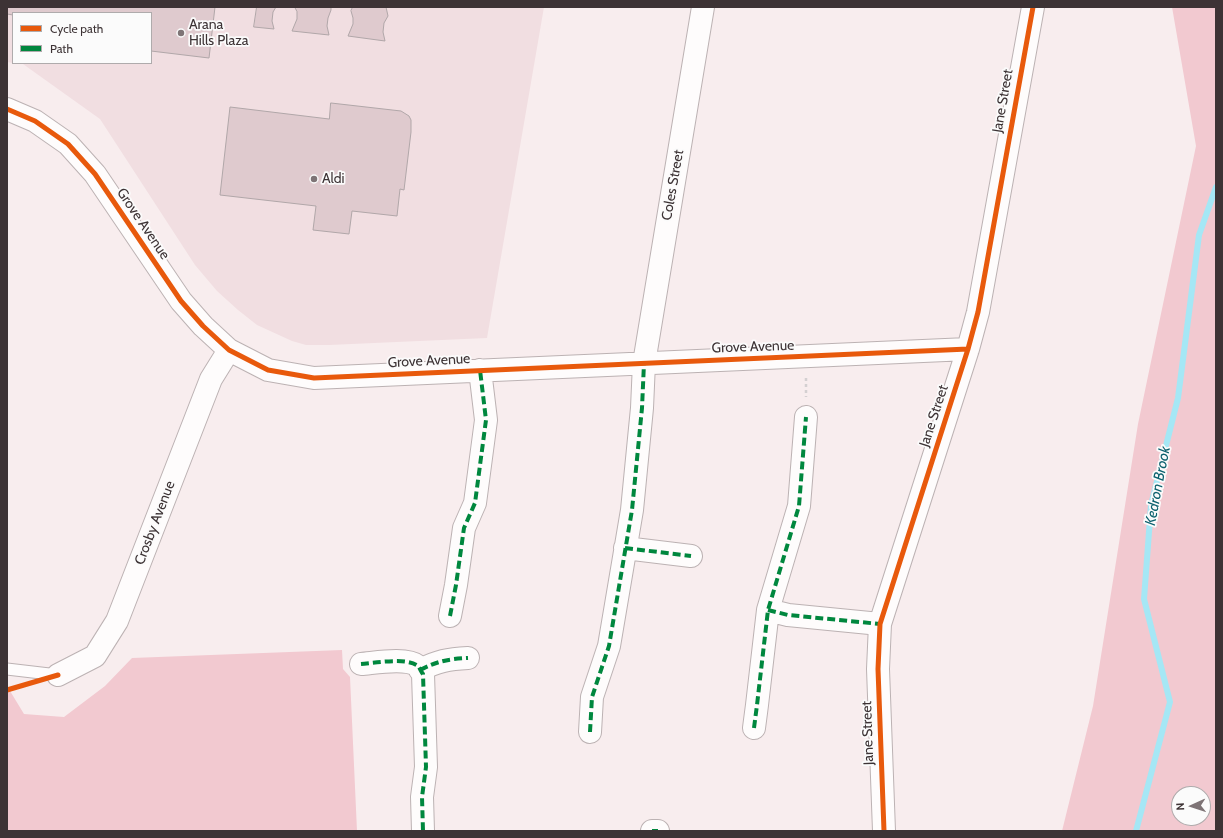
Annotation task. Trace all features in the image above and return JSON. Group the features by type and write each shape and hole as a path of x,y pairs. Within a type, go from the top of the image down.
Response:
{"street":[{"name":"Coles Street","path":"590,732 592,697 609,646 632,510 642,408 644,363 703,7"},
{"name":"Jane Street","path":"884,831 878,669 880,624 968,349 978,312 1032,7"},
{"name":"Grove Avenue","path":"7,109 34,121 68,144 95,174 181,301 203,326 229,350 268,370 314,378 968,349"},
{"name":"Crosby Avenue","path":"58,675 95,656 117,621 211,379 229,350"},
{"path":"450,616 464,528 475,503 486,420 480,370"},
{"path":"754,728 768,610 800,506 806,417"},
{"path":"625,548 691,556"},
{"path":"768,610 788,615 880,624"},
{"path":"420,670 431,664 446,659 468,658"},
{"path":"361,664 402,661 418,666 423,674 426,767 422,797 423,831"},
{"path":"652,831 658,831"}],"lane":[{"path":"7,669 58,675"}],"path":[{"path":"806,417 807,357"}],"shaded area":[{"name":"Arana Hills Plaza","path":"7,7 544,7 487,338 306,345 292,341 257,325 217,291 195,265 100,119 23,64 152,64 152,12 12,12 12,63 7,62"},
{"path":"1172,7 1216,7 1216,831 1062,831 1093,706 1138,424 1196,146"},
{"path":"342,650 343,669 350,677 357,831 7,831 7,686 24,714 64,717 105,686 132,658"}],"building":[{"name":"Arana Hills Plaza","path":"7,7 215,7 209,58 152,51 152,12 12,12 12,15 7,14"},
{"path":"257,7 276,7 273,12 272,21 274,29 254,27"},
{"path":"295,7 331,7 327,26 329,35 292,31 297,19"},
{"path":"353,7 386,7 388,16 384,23 383,32 385,41 348,36 353,24 351,11"},
{"name":"Aldi","path":"331,103 401,111 409,116 411,120 411,132 404,190 400,189 397,216 352,211 349,234 313,230 316,206 220,195 230,107 329,119"}],"waterway":[{"name":"Kedron Brook","path":"1136,831 1170,702 1144,599 1151,505 1178,398 1199,235 1216,187"}],"marked path":[{"path":"590,732 592,697 609,646 632,510 642,408 644,363"},
{"path":"450,616 464,528 475,503 486,420 480,370"},
{"path":"754,728 768,610 799,506 806,417"},
{"path":"625,548 691,556"},
{"path":"768,610 788,615 880,624"},
{"path":"420,670 432,664 443,661 468,658"},
{"path":"361,664 390,661 413,663 418,666 423,674 426,767 422,797 423,831"},
{"path":"652,831 658,831"}],"cycle path":[{"path":"884,831 878,669 880,624 968,349 978,312 1033,7"},
{"path":"7,109 35,121 68,144 95,174 181,301 203,326 229,350 268,370 314,378 968,349"},
{"path":"7,690 58,675"}],"place":[{"name":"Arana Hills Plaza","path":"181,33"},
{"name":"Aldi","path":"314,179"}]}
